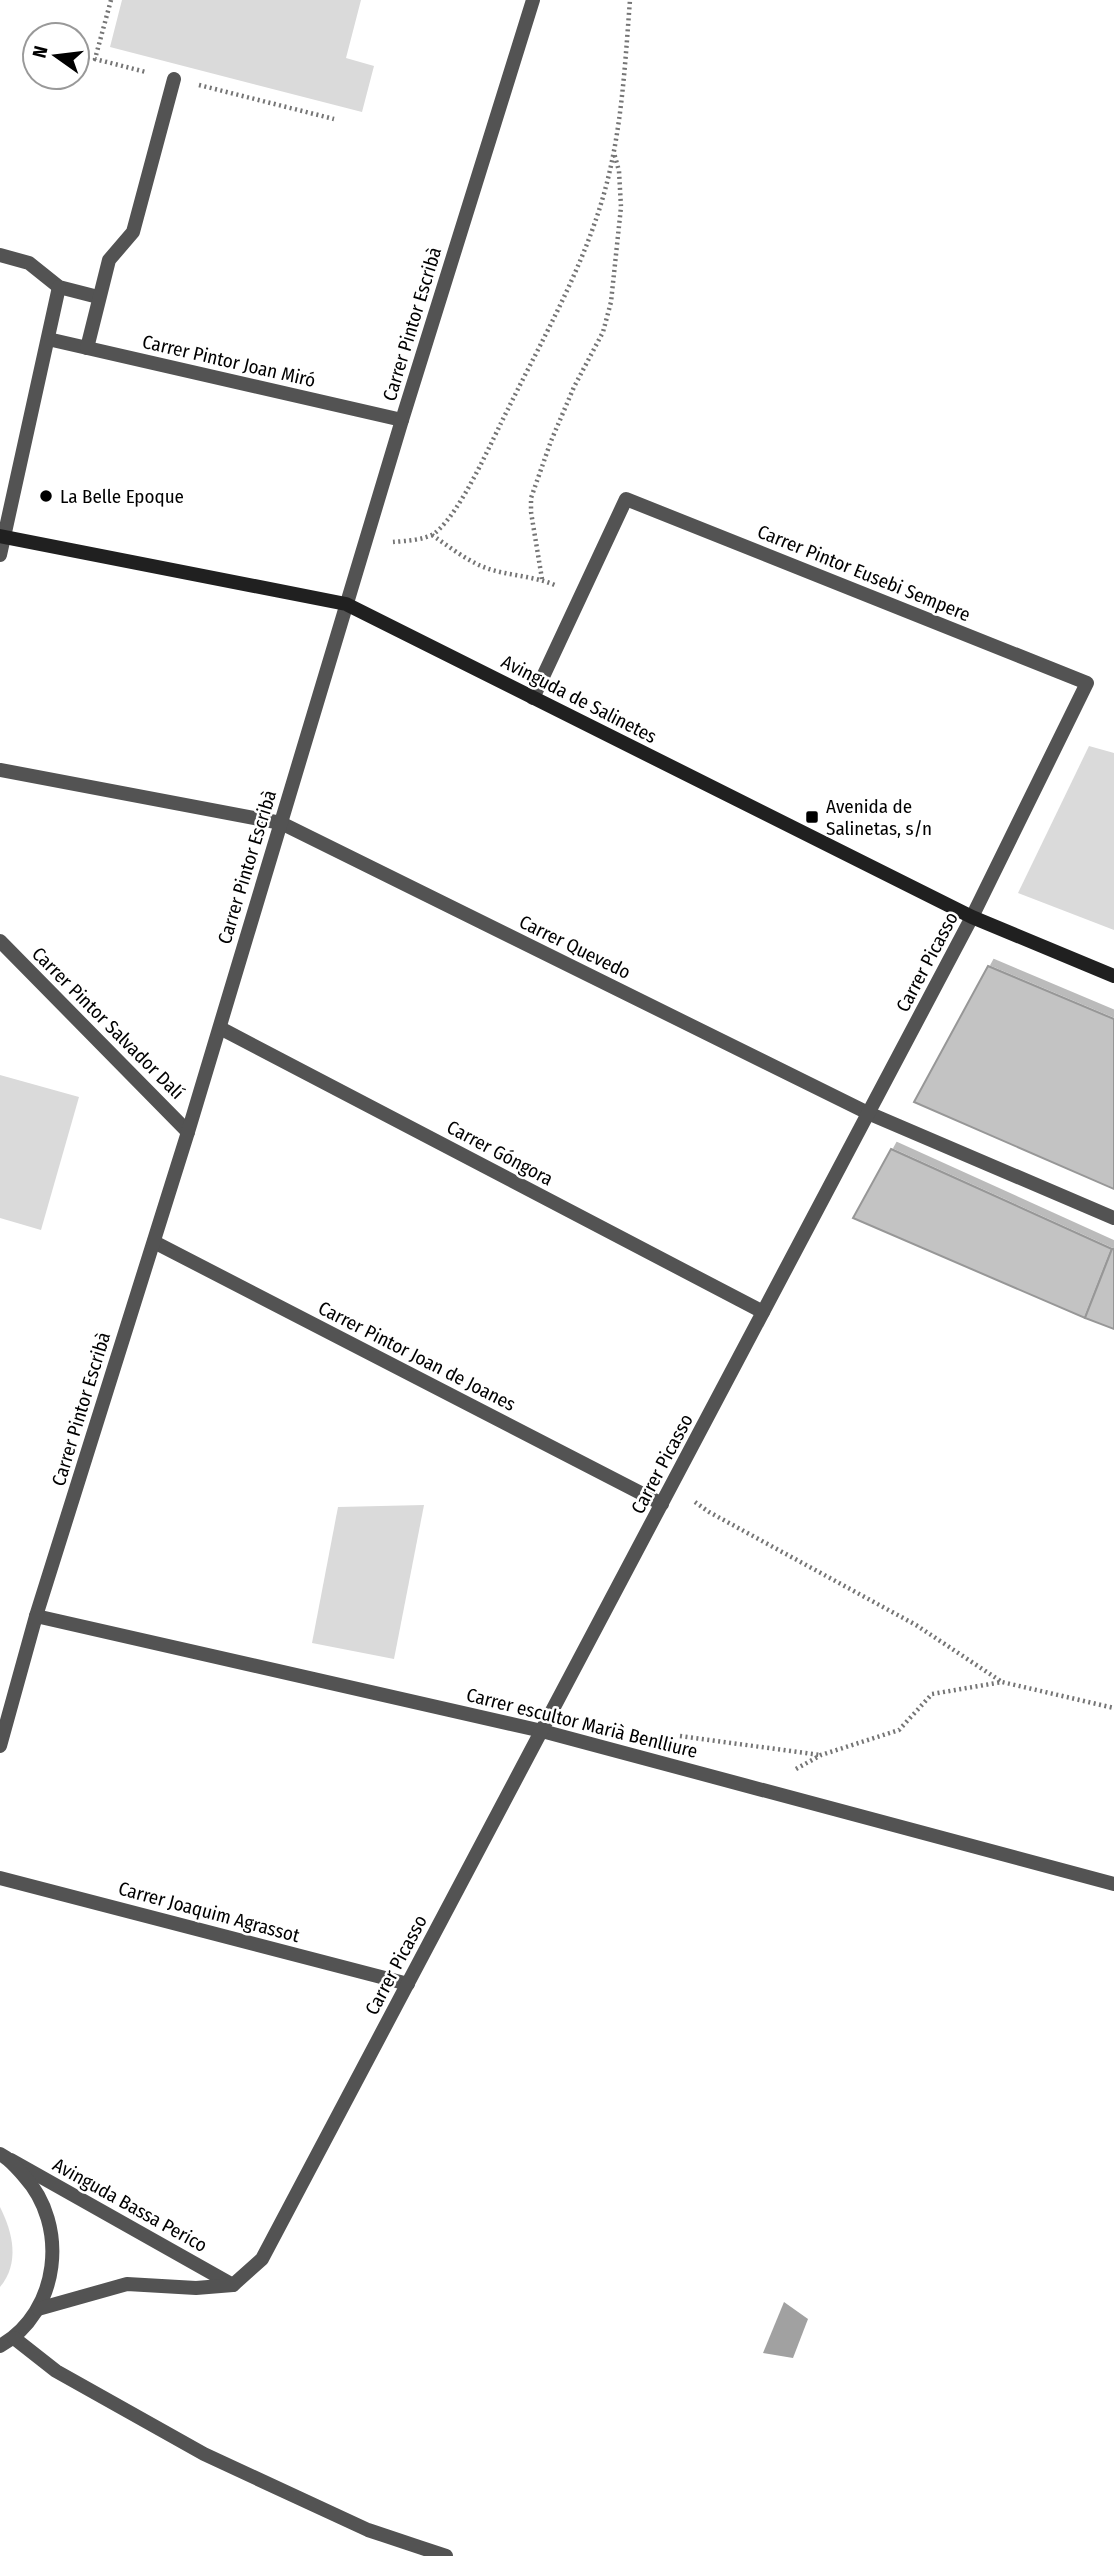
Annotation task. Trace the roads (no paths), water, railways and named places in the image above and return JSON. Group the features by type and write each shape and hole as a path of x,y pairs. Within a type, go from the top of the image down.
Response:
{"street":[{"name":"Carrer Pintor Escribà","path":"0,1746 36,1616 220,1028 402,420 533,0"},
{"path":"87,348 109,260 133,232 174,79"},
{"path":"0,256 29,263 59,287 98,297"},
{"path":"0,555 59,287"},
{"name":"Carrer Pintor Joan Miró","path":"48,339 402,420"},
{"name":"Carrer Pintor Eusebi Sempere","path":"533,698 626,499 1087,682"},
{"name":"Avinguda de Salinetes","path":"2,537 346,604 972,918 1114,976"},
{"name":"Carrer Picasso","path":"233,2285 262,2259 972,918 1087,682"},
{"name":"Carrer Quevedo","path":"0,770 281,823 869,1113 1114,1218"},
{"name":"Carrer Pintor Salvador Dalí","path":"0,941 188,1132"},
{"name":"Carrer Góngora","path":"220,1028 763,1312"},
{"name":"Carrer Pintor Joan de Joanes","path":"154,1242 662,1504"},
{"name":"Carrer escultor Marià Benlliure","path":"36,1616 542,1731 1114,1884"},
{"name":"Carrer Joaquim Agrassot","path":"0,1878 408,1984"},
{"path":"0,2346 14,2338 38,2309 52,2270 52,2229 37,2190 5,2157"},
{"name":"Avinguda Bassa Perico","path":"5,2157 233,2285"},
{"path":"38,2309 127,2284 196,2288 233,2285"},
{"path":"14,2338 56,2371 204,2454 368,2530 446,2556"}],"place":[{"name":"La Belle Epoque","path":"46,496"},
{"name":"Avenida de Salinetas, s/n","path":"812,817"}]}
